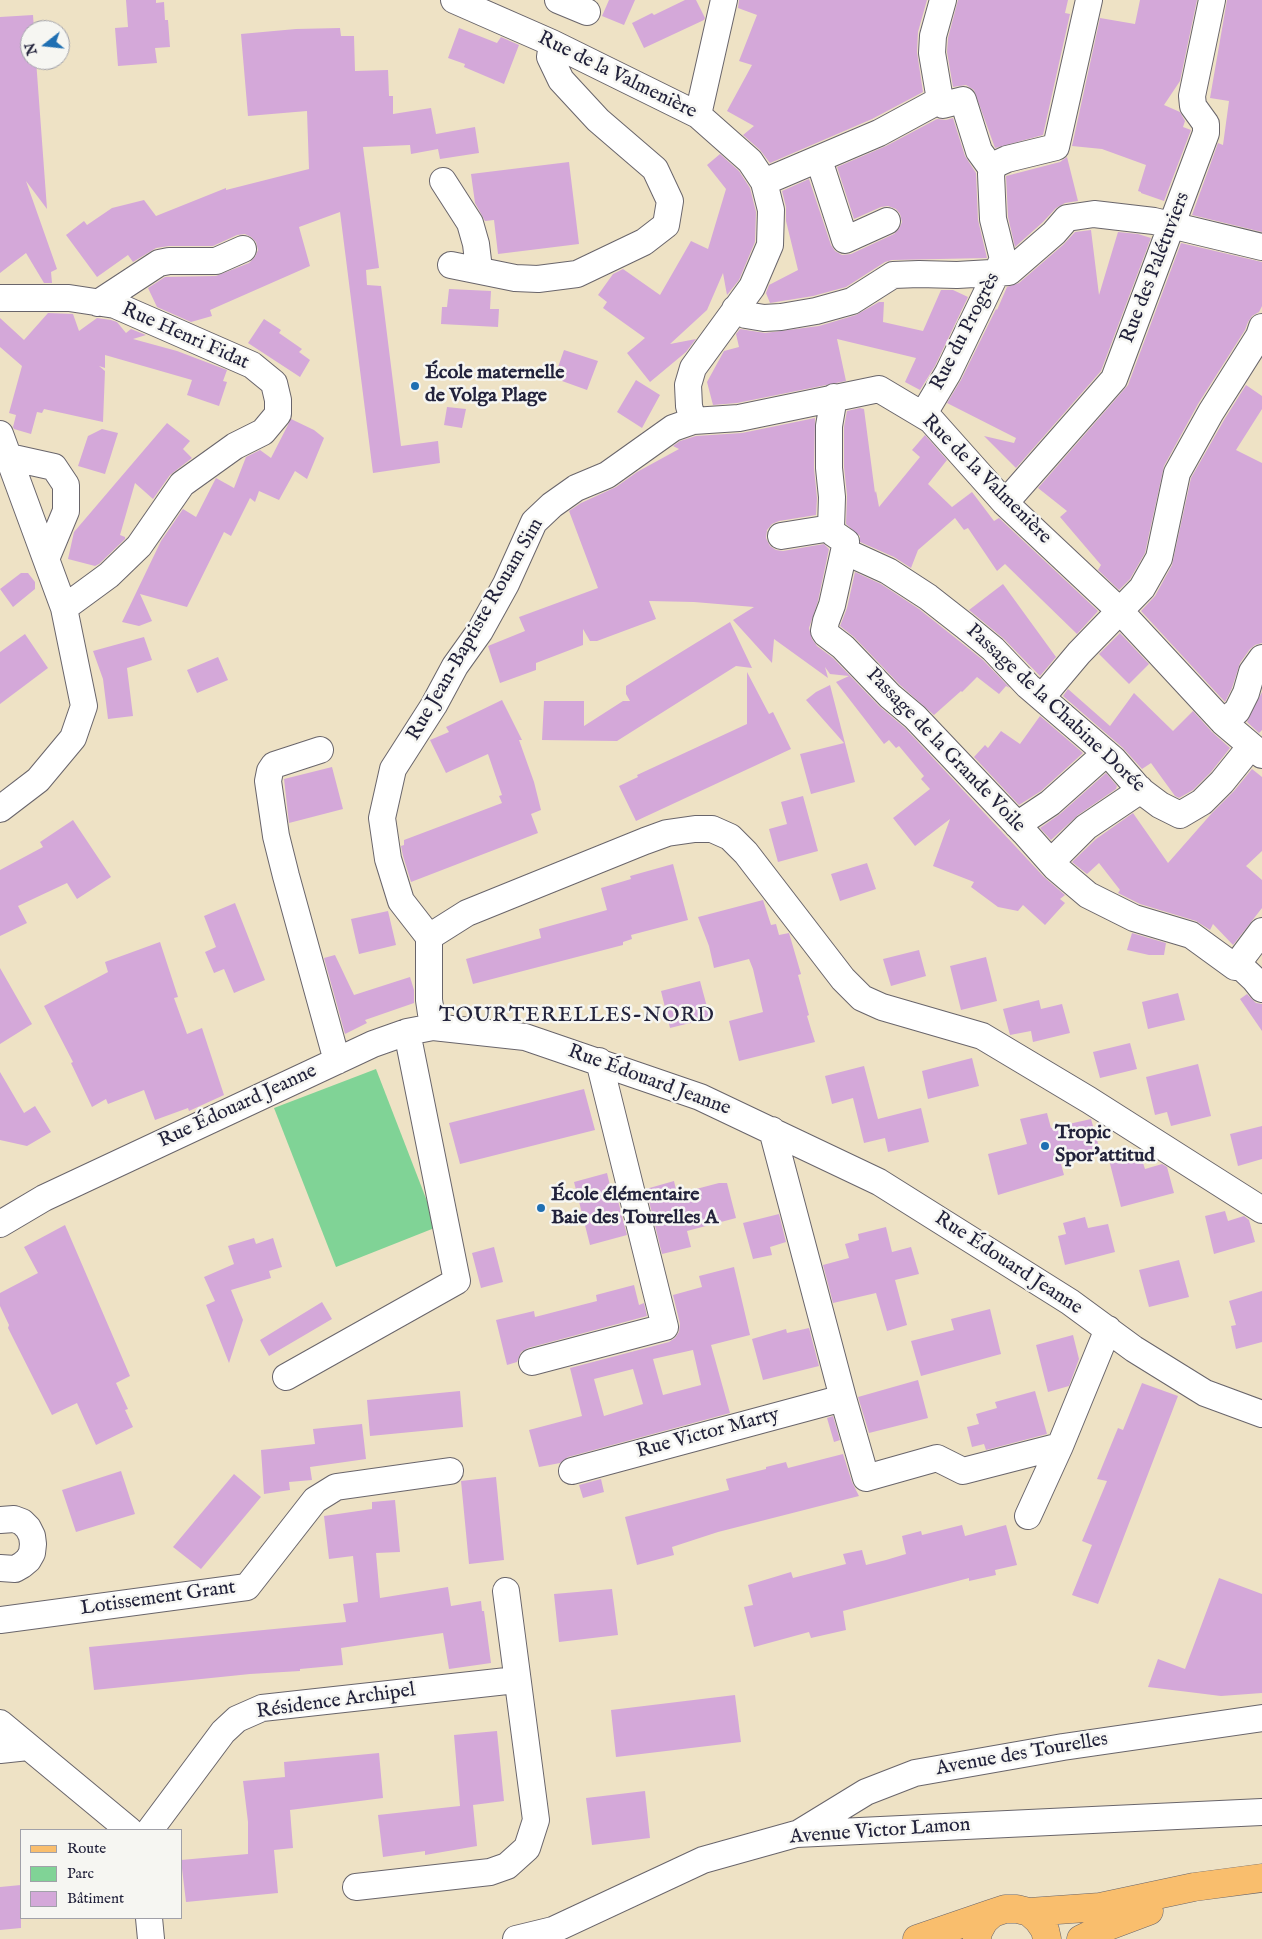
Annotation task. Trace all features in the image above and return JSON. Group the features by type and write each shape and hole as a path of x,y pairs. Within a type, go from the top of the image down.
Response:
{"main road":[{"path":"917,1939 1005,1909 1017,1908 1029,1912 1100,1908 1194,1887 1262,1878"},
{"path":"1081,1939 1106,1927 1169,1905 1192,1899 1262,1890"},
{"path":"1029,1912 1045,1930 1047,1939"},
{"path":"976,1939 984,1921 993,1913"}],"street":[{"name":"Rue de la Valmenière","path":"454,0 552,43 698,115 750,161 764,182 771,210 770,245 752,287 693,368 688,385 688,406 693,421 739,418 879,389 931,420 1005,503 1120,610 1223,722 1258,748"},
{"path":"558,0 586,12"},
{"path":"698,115 724,0"},
{"path":"764,182 879,132 940,100 932,53 932,36 943,0"},
{"path":"937,101 943,105 963,100 979,152 992,169 994,165 1007,159 1056,147 1089,0"},
{"name":"Rue des Palétuviers","path":"1005,503 1114,379 1206,133 1206,124 1193,106 1192,96 1212,0"},
{"path":"451,265 479,269 515,278 538,279 577,274 644,242 666,225 670,201 655,169 598,120 560,80 550,57 552,43"},
{"path":"818,160 845,240 887,221"},
{"name":"Rue du Progrès","path":"922,415 948,374 1002,260 993,219 992,169"},
{"path":"443,181 470,223 476,244 479,269"},
{"path":"735,309 746,315 764,318 781,317 816,311 852,301 893,275 957,275 1009,272 1054,233 1067,218 1094,214 1154,221 1262,248"},
{"name":"Rue Henri Fidat","path":"98,303 159,263 169,261 216,261 243,249"},
{"name":"Rue Henri Fidat","path":"0,298 69,298 115,305 252,365 274,384 278,400 278,414 262,432 235,446 182,484 139,546 109,575 64,608"},
{"path":"1042,697 1079,653 1142,588 1159,558 1177,473 1211,412 1259,336 1262,327"},
{"path":"834,397 829,426 831,528 833,533 846,542 844,551"},
{"name":"Rue Jean-Baptiste Rouam Sim","path":"430,937 401,901 388,859 382,818 393,769 434,705 455,666 480,631 506,584 534,522 552,505 576,488 607,475 673,428 693,421"},
{"path":"4,445 54,467 66,485 66,511 46,559"},
{"path":"0,809 38,780 73,738 84,706 64,608 4,445"},
{"path":"781,536 831,528"},
{"name":"Passage de la Chabine Dorée","path":"844,551 888,571 928,597 993,649 1028,686 1106,753 1140,789 1160,805 1180,815 1202,802 1258,748"},
{"name":"Passage de la Grande Voile","path":"844,551 832,605 826,621 824,631 826,634 843,647 890,696 915,717 1069,880 1088,895 1134,918 1191,935 1235,968 1238,964"},
{"path":"1223,722 1236,712 1246,693 1252,672 1262,658"},
{"path":"320,750 274,765 270,771 268,781 276,836 337,1061"},
{"path":"1017,825 1050,803 1106,753"},
{"path":"1051,862 1086,827 1140,789"},
{"path":"433,1027 430,1000 430,937 467,913 644,841 667,833 695,828 712,828 730,837 746,853 843,979 862,998 882,1007 982,1036 1089,1100 1262,1210"},
{"path":"1262,931 1238,964 1262,989"},
{"name":"Rue Édouard Jeanne","path":"0,1224 44,1198 373,1044 407,1032 433,1027 526,1037 700,1097 879,1182 1070,1302 1134,1349 1205,1393 1262,1414"},
{"path":"286,1377 457,1281 407,1032"},
{"path":"532,1362 665,1327 599,1061"},
{"path":"772,1130 866,1478 937,1458 963,1471 1060,1446"},
{"path":"1028,1516 1060,1446 1108,1329"},
{"name":"Rue Victor Marty","path":"572,1471 843,1398"},
{"name":"Lotissement Grant","path":"0,1620 247,1587 315,1500 336,1487 450,1471"},
{"path":"0,1520 14,1519 22,1522 28,1528 33,1544 32,1553 22,1565 15,1569 0,1568"},
{"path":"356,1887 490,1872 508,1866 527,1848 536,1820 516,1680 506,1591"},
{"name":"Résidence Archipel","path":"151,1829 223,1732 237,1718 262,1708 516,1680"},
{"name":"Avenue des Tourelles","path":"796,1834 866,1792 915,1773 1063,1746 1262,1718"},
{"path":"0,1722 127,1829"},
{"path":"0,1750 28,1747"},
{"name":"Avenue Victor Lamon","path":"516,1939 553,1930 703,1860 796,1834 1262,1812"},
{"path":"149,1919 151,1939"}],"green space":[{"path":"376,1069 437,1227 336,1267 274,1108"}],"building":[{"path":"126,0 156,0 156,3 164,2 165,20 168,20 170,47 155,48 157,63 118,66 115,28 128,27"},
{"path":"609,0 635,0 624,25 602,16"},
{"path":"685,0 696,0 705,18 704,20 644,48 632,23"},
{"path":"739,0 927,0 918,32 917,52 923,92 872,119 770,163 760,150 743,135 754,126 727,111 752,65 739,61 757,15 738,8"},
{"path":"958,0 1068,0 1065,13 1070,14 1043,135 995,148 974,90 966,85 953,87 947,52 948,38"},
{"path":"1140,0 1197,0 1180,81 1164,105 1180,112 1185,121 1183,127 1191,130 1164,201 1138,191 1146,165 1102,149 1072,146 1100,18 1135,24"},
{"path":"1227,0 1262,0 1262,232 1192,215 1218,143 1223,145 1229,101 1210,98"},
{"path":"33,15 33,20 20,20 20,70 37,70 47,209 26,181 57,269 51,272 52,283 44,283 26,253 0,273 0,17"},
{"path":"340,28 341,36 354,36 355,71 388,70 389,96 393,96 393,114 431,108 436,134 475,127 479,153 440,159 438,149 411,154 410,145 363,147 379,268 366,270 367,285 381,286 401,446 438,441 440,463 373,473 340,212 299,227 310,266 210,310 212,316 191,322 157,307 148,288 165,277 216,276 249,263 255,257 258,250 256,242 251,237 245,234 237,235 213,246 169,246 156,248 133,262 128,255 97,277 66,235 84,221 87,225 112,208 144,200 156,216 226,188 226,190 309,169 307,111 248,116 241,34 296,29"},
{"path":"459,28 497,43 501,37 519,45 504,84 464,67 465,64 448,58"},
{"path":"953,118 965,156 976,173 978,220 987,258 892,260 885,262 846,287 813,296 770,303 766,293 769,285 798,270 786,221 786,207 782,191 809,179 831,245 835,251 842,255 851,254 894,234 902,222 900,214 896,209 888,206 881,207 854,219 837,167 886,146 937,119 946,120"},
{"path":"720,154 739,171 750,188 756,212 755,242 739,280 727,295 723,273 707,310 670,344 696,339 686,352 650,382 627,353 645,338 603,308 607,302 598,295 613,274 623,269 660,295 691,241 708,249 726,189 707,165"},
{"path":"1067,157 1078,201 1065,203 1056,208 1015,247 1008,217 1006,176 1060,162"},
{"path":"569,162 579,244 498,254 494,220 485,221 475,203 471,174"},
{"path":"1091,230 1099,295 1118,232 1138,234 1151,238 1101,371 1016,468 984,436 1014,443 1016,438 947,403 961,380 1007,287 1019,283 1075,232"},
{"path":"1181,243 1262,262 1262,306 1259,312 1252,316 1248,322 1245,330 1198,404 1164,466 1145,553 1130,579 1119,590 1098,570 1101,565 1060,517 1067,511 1038,488 1128,385"},
{"path":"449,289 491,291 490,309 499,309 498,327 441,324 442,307 447,307"},
{"path":"941,290 953,290 968,297 935,366 920,390 905,382 916,358 837,339 846,381 737,403 713,405 707,382 724,351 739,347 736,334 740,329 765,333 819,326 856,315 879,302 884,302 883,322 923,331"},
{"path":"48,313 73,314 79,331 97,318 111,320 117,322 126,333 131,329 146,335 133,339 177,351 227,370 223,381 227,382 219,406 187,395 192,380 105,355 105,368 99,366 105,371 103,422 44,409 42,413 37,412 31,434 14,429 16,415 9,413 22,366 0,347 0,318 24,340"},
{"path":"264,319 281,330 279,333 302,349 299,352 310,360 300,377 248,343"},
{"path":"564,350 598,361 587,390 562,381 564,373 557,370"},
{"path":"636,380 660,395 642,428 617,412"},
{"path":"1246,385 1262,396 1262,409 1236,450 1262,463 1262,643 1250,649 1240,663 1232,688 1225,702 1141,611 1155,596 1172,565 1191,478"},
{"path":"447,407 466,409 462,428 444,425"},
{"path":"864,409 875,493 876,491 879,507 920,457 912,450 925,435 947,460 928,484 952,507 972,492 994,521 999,518 1098,611 1077,634 1005,564 997,571 968,528 964,530 955,518 918,550 911,568 894,557 860,542 860,536 846,524 847,495 844,467 844,427 847,411"},
{"path":"815,418 814,468 817,498 816,515 779,521 772,524 767,530 766,538 770,546 776,550 783,551 824,544 829,549 818,601 809,628 812,639 817,646 833,658 879,706 905,728 1044,877 1065,895 1060,899 1065,903 1045,925 1023,905 1018,911 998,907 971,887 974,882 933,866 950,819 915,846 893,818 930,789 921,779 924,776 899,746 896,748 889,740 884,744 836,682 849,676 830,674 825,667 828,678 774,639 772,663 733,620 754,607 694,602 649,601 656,619 597,641 590,641 583,629 583,645 536,663 536,670 500,683 488,646 525,631 519,617 598,588 569,511 581,503 616,487 637,472 679,449 673,446 680,441 696,436 742,433"},
{"path":"291,419 314,430 324,438 307,479 295,471 279,500 259,491 255,502 250,498 231,536 224,532 187,607 140,594 152,621 139,626 122,622 161,541 183,509 196,517 216,478 234,488 246,457 260,450 271,458"},
{"path":"167,423 190,441 183,449 192,458 170,475 153,499 135,483 120,535 125,537 125,539 99,564 95,566 68,559 74,532"},
{"path":"102,429 118,433 105,474 78,466 88,436"},
{"path":"855,572 881,584 919,609 983,660 1010,688 1006,686 999,694 977,677 934,715 900,685 854,637 840,626 847,608"},
{"path":"21,573 28,573 35,582 35,589 13,607 0,589"},
{"path":"1003,584 1056,657 1040,676 1004,639 969,610"},
{"path":"730,622 752,668 736,666 617,741 542,740 544,701 584,701 584,726 623,701 630,701 626,694 626,686"},
{"path":"1120,633 1149,664 1129,684 1099,654"},
{"path":"25,634 48,668 0,704 0,652"},
{"path":"144,637 152,660 127,668 133,716 108,719 103,679 93,651"},
{"path":"218,657 228,680 197,693 187,670"},
{"path":"747,672 769,714 773,712 791,749 636,821 619,786 638,777 637,775 747,724"},
{"path":"830,685 855,782 811,794 800,754 844,743 806,700"},
{"path":"1068,689 1110,726 1134,693 1173,731 1193,711 1230,748 1211,772 1193,790 1179,798 1175,796 1151,763 1142,769 1123,748 1063,696"},
{"path":"1262,692 1262,730 1259,733 1247,722"},
{"path":"502,700 522,740 519,740 534,782 541,810 531,814 538,833 411,882 401,846 404,845 404,840 502,803 499,796 502,795 488,754 446,773 430,740 449,732 446,727"},
{"path":"1040,716 1083,753 1041,791 1019,805 974,757 985,745 988,748 1001,731 1020,744"},
{"path":"332,767 343,809 289,823 284,779"},
{"path":"1252,769 1262,777 1262,851 1246,866 1262,880 1262,908 1233,945 1213,924 1210,930 1196,921 1140,904 1118,893 1120,890 1099,863 1087,874 1072,862 1096,839 1133,813 1168,863"},
{"path":"1106,773 1117,786 1116,789 1078,815 1051,840 1040,828 1060,814"},
{"path":"803,796 818,851 778,862 769,829 787,824 781,802"},
{"path":"73,820 111,877 77,899 67,883 18,906 27,923 0,936 0,870 43,847 40,842"},
{"path":"867,863 876,889 840,901 831,874"},
{"path":"673,864 688,920 631,935 632,939 623,942 623,945 473,984 466,959 541,938 539,929 607,910 601,888 631,879 630,876"},
{"path":"763,900 771,925 776,924 779,935 789,933 801,974 798,975 815,1042 739,1061 729,1021 763,1012 753,969 749,959 714,968 709,946 698,917"},
{"path":"235,903 265,980 234,993 224,969 214,973 205,952 216,947 204,916"},
{"path":"388,911 396,945 359,954 351,919"},
{"path":"1132,933 1166,943 1164,955 1149,955 1127,950"},
{"path":"160,942 178,997 174,998 187,1034 202,1028 224,1095 189,1111 188,1108 155,1120 144,1090 108,1104 106,1099 92,1107 71,1063 73,1062 44,1006 108,972 105,962"},
{"path":"919,950 926,976 891,986 883,959"},
{"path":"335,955 354,995 410,977 414,990 414,1003 365,1020 367,1023 345,1034 324,958"},
{"path":"986,957 997,1001 961,1010 950,966"},
{"path":"0,968 32,1024 0,1044"},
{"path":"700,981 710,1018 670,1028 661,991"},
{"path":"1178,993 1185,1020 1148,1029 1142,1002"},
{"path":"1247,994 1256,1003 1262,1004 1262,1031 1240,999"},
{"path":"1039,1000 1041,1009 1062,1004 1070,1033 1033,1042 1031,1031 1010,1035 1003,1009"},
{"path":"1130,1043 1137,1069 1100,1078 1093,1052"},
{"path":"972,1058 979,1086 928,1099 922,1071"},
{"path":"1198,1064 1211,1116 1171,1126 1167,1112 1155,1115 1146,1077"},
{"path":"864,1066 878,1119 921,1108 929,1142 888,1152 885,1138 864,1143 853,1098 832,1104 825,1076"},
{"path":"0,1072 24,1113 35,1106 51,1132 27,1146 0,1140"},
{"path":"584,1089 595,1130 460,1164 449,1123"},
{"path":"1047,1113 1051,1128 1091,1119 1101,1154 1061,1164 1064,1175 998,1195 988,1154 1027,1144 1020,1119"},
{"path":"1262,1126 1262,1159 1238,1166 1230,1134"},
{"path":"1139,1151 1145,1169 1162,1164 1167,1167 1174,1193 1121,1207 1109,1160"},
{"path":"607,1173 613,1198 617,1197 627,1235 590,1245 574,1182"},
{"path":"674,1181 677,1194 719,1183 727,1183 736,1218 687,1231 691,1247 662,1254 646,1189"},
{"path":"1225,1211 1228,1221 1244,1216 1249,1220 1255,1242 1214,1254 1205,1216"},
{"path":"779,1214 786,1242 770,1247 772,1255 753,1259 743,1223"},
{"path":"1085,1217 1088,1228 1108,1224 1115,1252 1065,1265 1058,1236 1066,1234 1063,1223"},
{"path":"65,1225 130,1376 116,1383 128,1409 125,1410 133,1427 96,1445 77,1403 52,1415 8,1328 9,1325 0,1306 0,1293 38,1273 24,1247"},
{"path":"886,1227 892,1252 911,1247 919,1274 895,1280 907,1325 887,1331 876,1293 833,1303 823,1265 849,1258 845,1244 859,1240 858,1234"},
{"path":"254,1238 256,1244 273,1238 282,1267 269,1271 271,1278 231,1290 243,1320 229,1363 206,1305 215,1301 204,1277 234,1264 228,1246"},
{"path":"494,1247 503,1282 481,1288 472,1253"},
{"path":"1179,1260 1189,1297 1149,1307 1139,1270"},
{"path":"734,1267 750,1335 711,1345 730,1413 568,1457 560,1463 539,1467 529,1430 582,1416 570,1368 669,1342 675,1338 679,1332 680,1324 673,1295 702,1287 699,1276","holes":["693,1350 701,1385 663,1395 653,1359","633,1369 643,1404 604,1416 594,1379"]},
{"path":"634,1285 639,1305 644,1303 647,1316 528,1348 521,1352 517,1362 507,1365 496,1320 534,1311 535,1317 597,1301 596,1295"},
{"path":"1262,1291 1262,1342 1236,1349 1231,1326 1236,1325 1229,1301"},
{"path":"322,1302 332,1319 269,1356 260,1340"},
{"path":"990,1309 1001,1354 921,1376 911,1341 954,1330 951,1319"},
{"path":"809,1328 819,1366 763,1380 752,1339 786,1329 787,1333"},
{"path":"1073,1335 1079,1359 1069,1386 1048,1392 1036,1345"},
{"path":"918,1380 928,1418 869,1433 858,1397"},
{"path":"1142,1383 1178,1396 1098,1604 1072,1595 1092,1545 1082,1541 1107,1481 1097,1479 1118,1428 1123,1430"},
{"path":"460,1391 463,1427 370,1436 367,1400"},
{"path":"1035,1391 1047,1434 986,1450 984,1444 972,1447 967,1427 979,1424 976,1414 997,1408 995,1402"},
{"path":"833,1416 840,1440 834,1442 827,1418"},
{"path":"362,1424 366,1459 310,1467 312,1480 289,1482 290,1490 264,1494 261,1450 315,1444 313,1429"},
{"path":"843,1454 852,1482 859,1496 718,1532 672,1547 674,1555 637,1565 625,1517 729,1490 726,1479 766,1469 766,1467 786,1462 788,1468"},
{"path":"121,1471 135,1514 76,1532 62,1490"},
{"path":"234,1474 261,1497 201,1569 173,1547"},
{"path":"496,1477 504,1560 469,1564 461,1481"},
{"path":"601,1479 604,1492 583,1498 579,1485"},
{"path":"395,1500 400,1552 376,1553 380,1598 448,1587 451,1606 481,1601 491,1663 449,1669 443,1633 341,1648 343,1665 300,1669 300,1671 250,1674 94,1690 89,1647 346,1622 343,1604 358,1602 353,1556 329,1559 324,1516 372,1509 372,1502"},
{"path":"962,1525 965,1536 1006,1525 1017,1565 995,1570 996,1575 969,1581 969,1578 843,1611 846,1630 811,1638 809,1632 754,1647 744,1607 753,1605 748,1585 791,1572 793,1578 846,1564 843,1554 862,1550 866,1565 886,1560 906,1554 902,1536 921,1531 922,1535"},
{"path":"1219,1578 1262,1594 1262,1693 1221,1696 1148,1687 1158,1659 1185,1669"},
{"path":"612,1589 618,1635 559,1642 554,1594"},
{"path":"735,1695 741,1742 616,1757 611,1710"},
{"path":"497,1731 504,1801 473,1805 477,1846 425,1855 425,1851 383,1857 378,1815 460,1806 454,1735"},
{"path":"379,1753 383,1798 290,1810 293,1848 274,1850 278,1893 186,1902 182,1860 248,1854 248,1822 243,1781 285,1777 284,1762"},
{"path":"645,1791 650,1838 592,1845 586,1798"},
{"path":"20,1885 21,1928 0,1930 0,1887"}],"place":[{"name":"École maternelle de Volga Plage","path":"415,386"},
{"name":"Tropic Spor'attitud","path":"1045,1146"},
{"name":"École élémentaire Baie des Tourelles A","path":"541,1208"}],"district":[{"name":"TOURTERELLES-NORD","path":"577,1017"}]}
